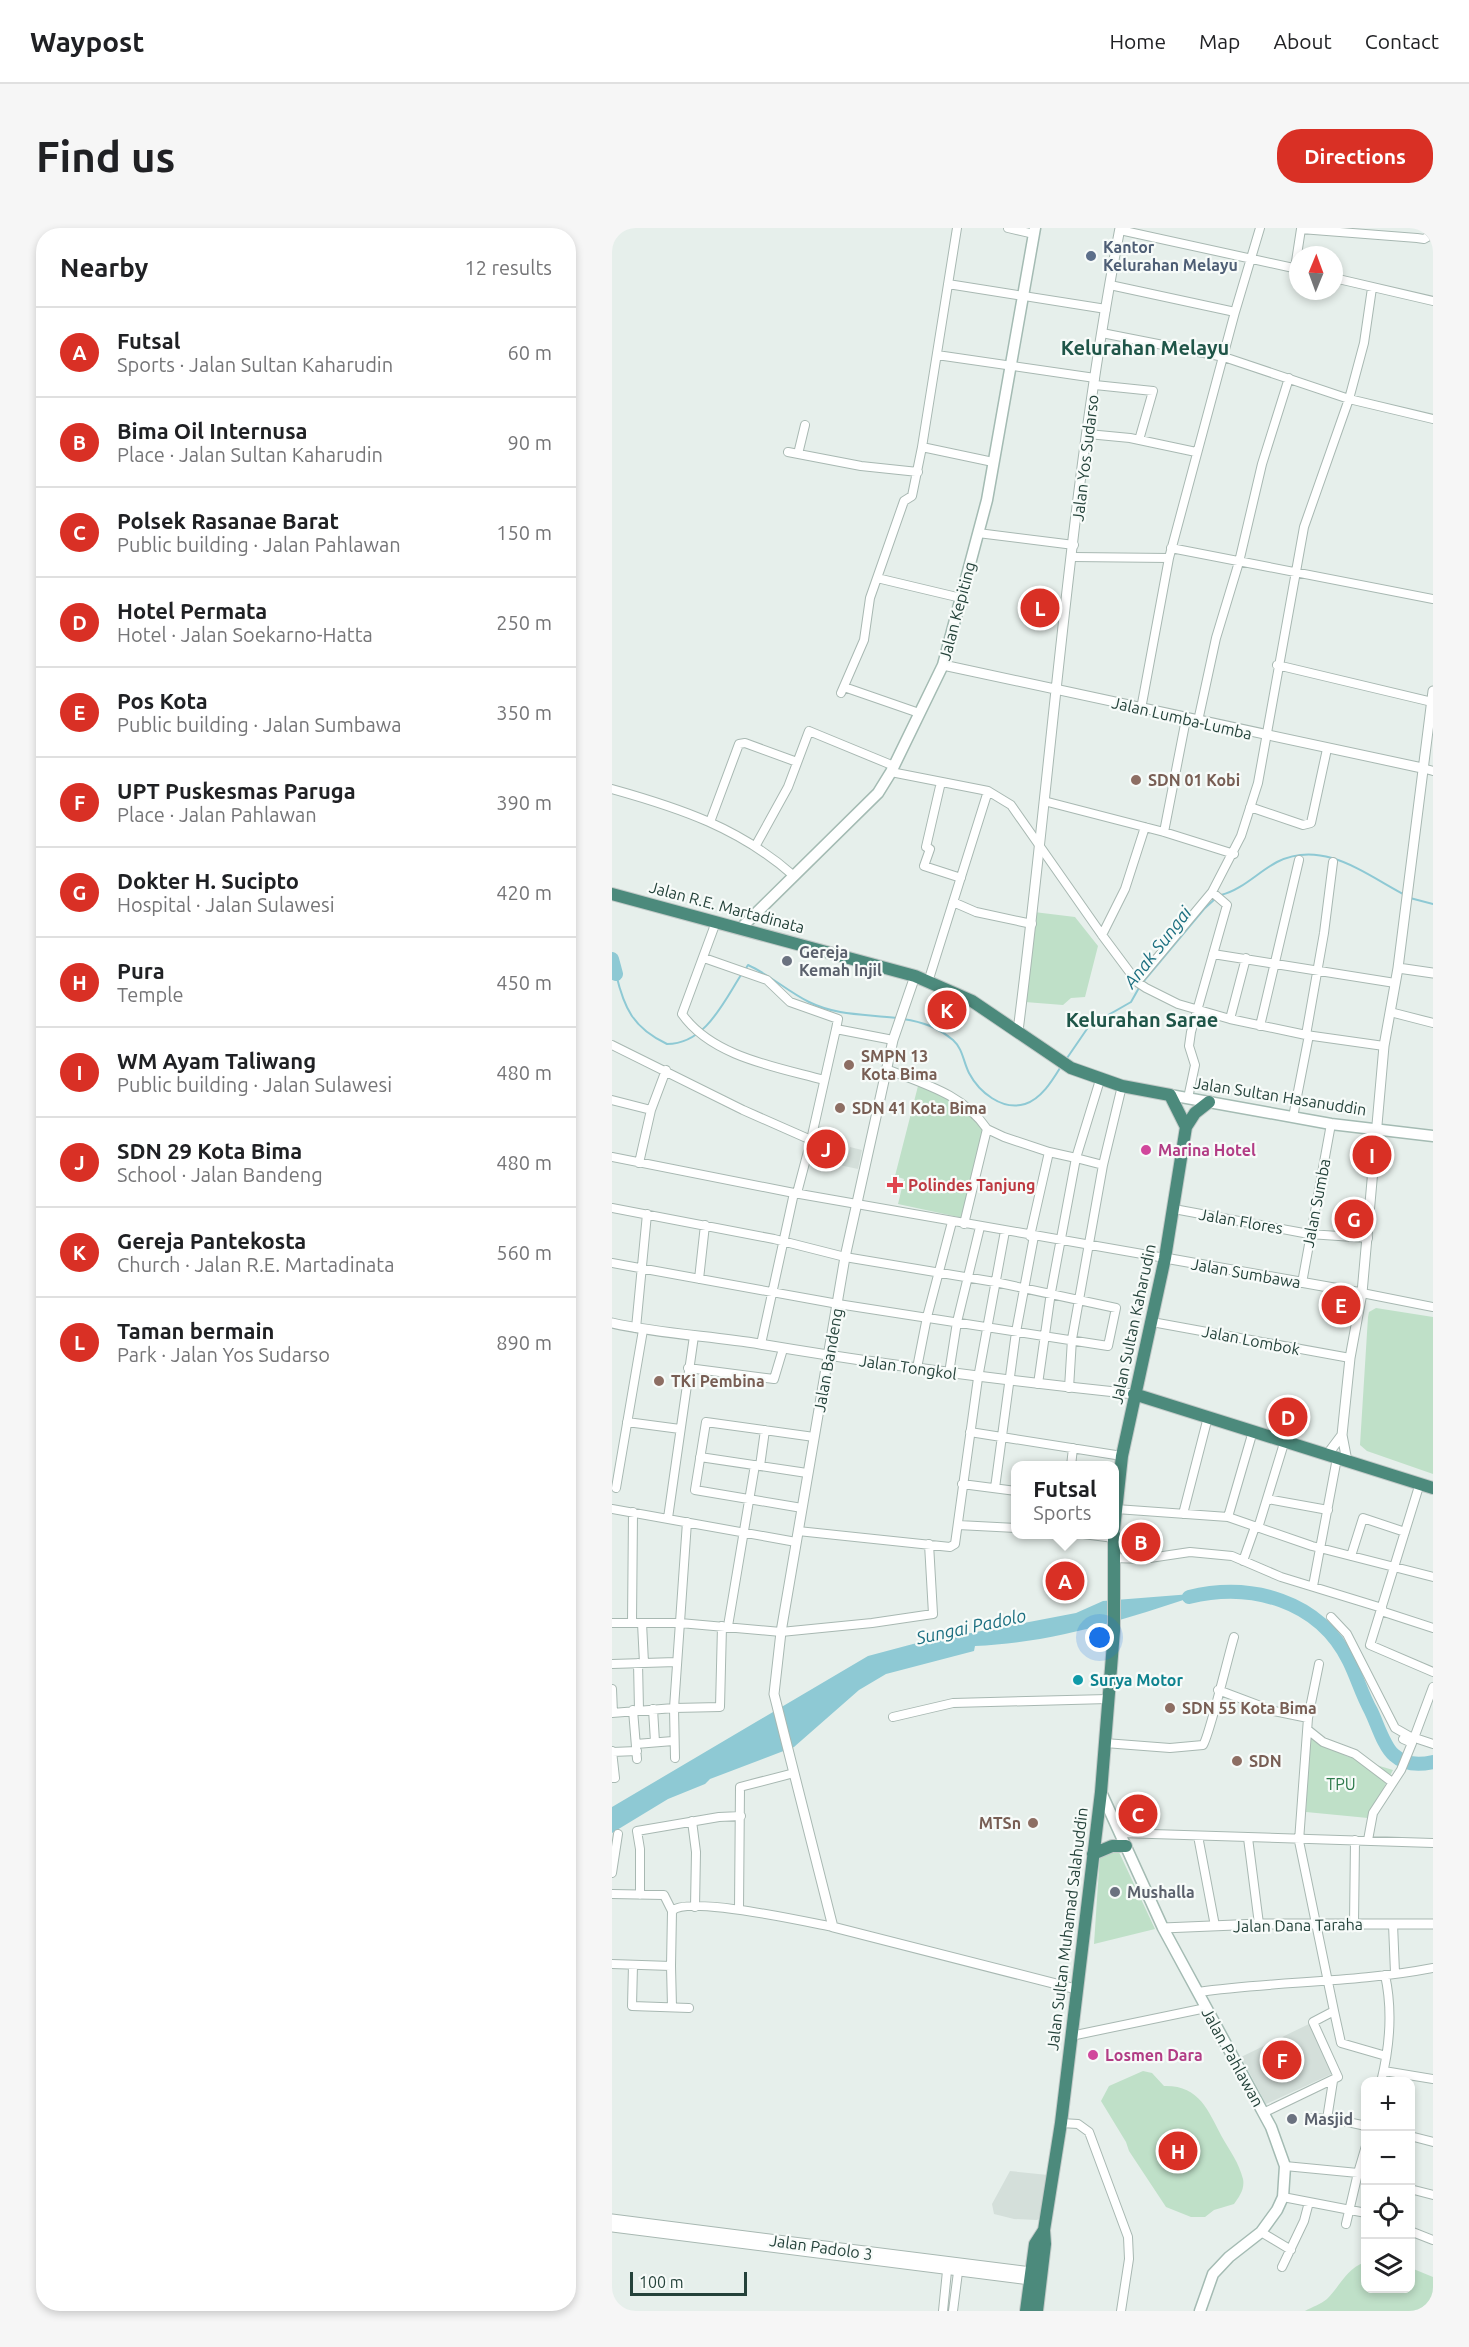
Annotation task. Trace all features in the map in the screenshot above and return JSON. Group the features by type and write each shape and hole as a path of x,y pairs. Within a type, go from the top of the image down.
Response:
{"highway":[{"name":"Jalan R.E. Martadinata","path":"612,894 915,976 972,1001 1058,1060 1100,1080"},
{"name":"Jalan Sultan Hasanuddin","path":"1100,1080 1170,1095"},
{"path":"1170,1095 1186,1127"},
{"path":"1186,1127 1195,1113 1209,1102"},
{"name":"Jalan Sultan Kaharudin","path":"1119,1482 1134,1394 1165,1258 1186,1127"},
{"path":"1134,1394 1433,1488"},
{"name":"Jalan Sultan Kaharudin","path":"1114,1539 1114,1632"},
{"name":"Jalan Sultan Muhamad Salahuddin","path":"1037,2311 1045,2244 1044,2230 1061,2123 1101,1792 1114,1632"},
{"path":"1093,1854 1104,1848 1126,1846"},
{"name":"Jalan Sultan Muhamad Salahuddin","path":"1026,2311 1035,2244 1044,2230"}],"main road":[{"name":"Jalan Kepiting","path":"741,928 861,812 892,769 943,665 978,533 993,462 1034,231"},
{"name":"Jalan Sultan Hasanuddin","path":"1170,1095 1331,1124 1433,1136"},
{"name":"Jalan Pahlawan","path":"1101,1792 1163,1928 1263,2113 1285,2166 1283,2198 1277,2210 1261,2232 1229,2257 1212,2274 1200,2311"}],"street":[{"path":"919,713 842,690 864,640 868,609 904,501 912,496 918,472 957,228"},
{"path":"1008,228 1034,231"},
{"path":"1141,709 1169,558 1224,357 1234,312 1260,228"},
{"path":"1299,246 1301,228 1424,239 1433,234"},
{"path":"1120,229 1289,267"},
{"name":"Jalan Yos Sudarso","path":"1018,1031 1088,434 1120,229"},
{"path":"1343,280 1433,301"},
{"path":"948,284 1106,309"},
{"path":"1110,285 1234,312"},
{"path":"1140,984 1216,895 1234,854 1258,783 1277,665 1304,527 1317,482 1349,399 1364,343 1372,288"},
{"path":"1102,333 1224,357 1349,399 1433,419"},
{"path":"937,355 1153,391 1139,440"},
{"path":"1198,721 1211,656 1239,562 1262,464 1289,378"},
{"path":"798,454 805,424"},
{"path":"1088,434 1139,440 1197,452"},
{"path":"922,447 993,462"},
{"path":"788,452 861,466 918,472"},
{"path":"978,533 1074,545"},
{"path":"1172,548 1433,599"},
{"path":"1073,557 1169,558"},
{"path":"878,578 961,598"},
{"name":"Jalan Lumba-Lumba","path":"943,665 1422,768"},
{"path":"1277,665 1432,702"},
{"path":"1313,1586 1342,1435 1350,1358 1362,1293 1384,1046 1398,968 1433,691"},
{"path":"1164,832 1186,719"},
{"path":"756,845 788,787 806,736 811,731 892,769 988,791 1011,805 1102,935 1140,984 1197,1010 1230,1019 1308,1035 1384,1046"},
{"path":"710,822 739,744 745,743 797,762"},
{"path":"1250,807 1303,825 1311,823 1327,749"},
{"path":"1422,768 1433,771"},
{"path":"941,782 926,847 930,849 924,866 961,878"},
{"path":"612,789 710,822 756,845 794,876"},
{"path":"928,982 988,791"},
{"path":"1044,801 1164,832 1234,854"},
{"path":"1102,935 1125,889 1145,827"},
{"path":"1260,1026 1299,860"},
{"path":"1293,1117 1308,1035 1333,862"},
{"path":"1188,1098 1194,1065 1189,1046 1227,906 1227,902 1216,895"},
{"path":"953,902 976,912 1032,924"},
{"path":"716,922 705,958 682,1014 686,1020 710,1041 738,1055 824,1080"},
{"path":"1213,954 1395,982"},
{"path":"705,958 767,980 785,998 796,1005 838,1019 761,1344"},
{"path":"1230,1019 1246,958"},
{"path":"1398,968 1433,973"},
{"name":"Jalan Bandeng","path":"794,1773 774,1700 781,1632 845,1257 893,1040 915,976"},
{"path":"1390,1012 1433,1023"},
{"path":"836,1029 893,1040"},
{"path":"612,1045 743,1110 811,1140"},
{"path":"639,1163 651,1110 666,1070"},
{"path":"886,1070 960,1100 976,1113 987,1129 1004,1137 1049,1152 1103,1165"},
{"path":"1038,1384 1050,1292 1076,1158 1100,1080"},
{"path":"1069,1388 1072,1339 1079,1299 1103,1165 1122,1086"},
{"path":"612,1100 651,1110"},
{"name":"Jalan Sumba","path":"1302,1283 1309,1234 1331,1124"},
{"path":"964,1224 987,1129"},
{"path":"995,1488 1016,1332 1049,1152"},
{"path":"612,1157 952,1222 1165,1258"},
{"path":"612,1208 785,1241 845,1257 1050,1292 1116,1308 1108,1346 838,1304 612,1263"},
{"name":"Jalan Flores","path":"1174,1209 1309,1234 1368,1238"},
{"path":"616,1488 640,1329 646,1214"},
{"path":"917,1368 927,1317 952,1222"},
{"path":"699,1279 705,1225"},
{"path":"950,1373 966,1277 980,1227"},
{"path":"798,1531 954,1546 978,1378 1005,1231"},
{"name":"Jalan Sumbawa","path":"1165,1258 1362,1293"},
{"path":"1362,1293 1433,1307"},
{"name":"Jalan Lombok","path":"1152,1322 1350,1358"},
{"name":"Jalan Tongkol","path":"612,1323 978,1378 1134,1394"},
{"path":"668,1518 694,1336"},
{"path":"688,1368 774,1379 783,1349"},
{"path":"1183,1514 1208,1417"},
{"path":"627,1422 680,1429"},
{"path":"802,1508 695,1490 700,1457 706,1422 814,1437"},
{"path":"612,1689 612,1713 720,1707 725,1626 765,1430"},
{"path":"1227,1517 1253,1431"},
{"path":"970,1432 1122,1456"},
{"path":"1337,1458 1342,1435"},
{"path":"1243,1561 1257,1528 1285,1440"},
{"path":"1072,1461 1073,1448"},
{"path":"700,1457 807,1473"},
{"path":"1420,1483 1370,1645 1433,1672"},
{"path":"962,1484 1011,1490"},
{"path":"1267,1499 1328,1510"},
{"path":"612,1509 796,1542"},
{"path":"1119,1509 1227,1517 1320,1548 1433,1577"},
{"path":"633,1512 633,1623"},
{"path":"1351,1556 1363,1518 1405,1532"},
{"path":"675,1758 673,1741 676,1662 687,1522"},
{"path":"958,1525 1011,1528"},
{"path":"612,1623 680,1623 781,1632 933,1614 929,1544"},
{"path":"1114,1558 1143,1559 1199,1552 1232,1556 1281,1577 1433,1628"},
{"path":"1331,1617 1347,1634 1378,1698 1403,1739 1412,1743 1401,1770 1373,1813 1368,1840"},
{"path":"636,1751 636,1710 642,1623"},
{"path":"1105,1743 1170,1748 1203,1745 1207,1739 1218,1690 1234,1637"},
{"path":"612,1664 676,1662"},
{"path":"1318,1664 1308,1718 1299,1841 1341,2043 1386,2056"},
{"path":"1414,1738 1433,1687"},
{"path":"1218,1690 1274,1711 1308,1718"},
{"path":"892,1717 952,1703 1108,1699"},
{"path":"653,1709 655,1743"},
{"path":"1308,1730 1323,1742 1355,1754 1392,1782"},
{"path":"1398,1731 1433,1744"},
{"path":"612,1778 615,1778 612,1752 636,1751 655,1743 673,1741"},
{"path":"739,1909 740,1787 794,1773 833,1927"},
{"path":"640,1895 640,1849 637,1831 692,1821 741,1816"},
{"path":"692,1821 696,1852 695,1907"},
{"path":"1120,1833 1433,1844"},
{"path":"612,1873 618,1834"},
{"path":"1198,1836 1215,1926"},
{"path":"1248,1838 1259,1924"},
{"path":"1354,1923 1355,1840"},
{"path":"612,1894 667,1897 672,1911 672,2007"},
{"path":"672,1911 681,1906 739,1909 833,1927 1076,1989"},
{"name":"Jalan Dana Taraha","path":"1163,1928 1259,1924 1433,1924"},
{"path":"1393,1924 1395,1973"},
{"path":"612,1964 671,1966"},
{"path":"633,1965 632,2006 689,2008"},
{"path":"1198,1992 1385,1975 1433,1968"},
{"path":"1382,2077 1390,2023 1385,1975"},
{"path":"1071,2036 1206,2008"},
{"path":"1263,2113 1338,2077 1313,2022 1334,2011"},
{"path":"1384,2071 1433,2079"},
{"path":"1327,2119 1333,2081"},
{"path":"1311,2118 1361,2125"},
{"path":"1061,2123 1078,2124 1089,2132 1126,2232 1129,2259 1121,2311"},
{"path":"1415,2137 1433,2142"},
{"path":"1285,2166 1361,2174"},
{"path":"1347,2224 1361,2177"},
{"path":"1415,2190 1433,2195"},
{"path":"1283,2198 1351,2208 1361,2212"},
{"path":"1282,2267 1304,2221 1309,2202"},
{"name":"Jalan Padolo 3","path":"612,2219 886,2259 947,2271 1031,2276"},
{"name":"Jalan Padolo 3","path":"612,2227 1031,2276"},
{"path":"1261,2232 1291,2250"},
{"path":"1415,2233 1433,2240"},
{"path":"943,2311 947,2271"},
{"path":"953,2311 958,2272"}],"shaded area":[{"path":"818,1126 832,1129 828,1151 848,1156 850,1147 862,1150 858,1169 811,1159"},
{"path":"1311,2023 1336,2072 1266,2104 1241,2057"},
{"path":"1010,2171 1048,2175 1041,2217 1037,2220 1014,2219 994,2214 992,2204"}],"green space":[{"path":"1034,912 1075,917 1098,946 1085,997 1071,998 1063,1005 1025,1002"},
{"path":"918,1086 955,1102 983,1131 963,1218 898,1204 904,1179 895,1176"},
{"path":"1376,1308 1433,1317 1433,1474 1367,1451 1360,1445 1368,1317 1369,1312"},
{"name":"TPU","path":"1310,1736 1346,1756 1393,1770 1368,1818 1306,1812"},
{"path":"1118,1850 1155,1929 1094,1944 1100,1854"},
{"path":"1143,2071 1152,2073 1164,2086 1186,2090 1201,2101 1207,2109 1237,2162 1243,2179 1240,2196 1234,2204 1214,2210 1205,2217 1191,2217 1166,2207 1129,2151 1101,2101 1109,2086"},
{"path":"1361,2264 1361,2293 1415,2293 1415,2270 1433,2277 1433,2311 1305,2311 1327,2299 1348,2273"}],"water":[{"path":"1204,1593 1091,1628 1034,1640 975,1646 974,1651 886,1674 859,1690 794,1747 710,1779 705,1784 668,1799 612,1833 612,1807 868,1656 913,1644 1076,1613 1103,1601"}],"waterway":[{"name":"Anak Sungai","path":"1221,895 1243,885 1277,862 1294,856 1311,854 1343,862 1405,895"},
{"name":"Anak Sungai","path":"1143,982 1204,909 1216,898"},
{"name":"Anak Sungai","path":"1410,898 1433,904"},
{"path":"612,959 616,974"},
{"name":"Anak Sungai","path":"745,970 748,965 820,1007 841,1012 897,1018"},
{"name":"Anak Sungai","path":"616,974 632,1016 646,1031 667,1044 680,1042 702,1030 720,1009 741,975"},
{"name":"Anak Sungai","path":"1065,1061 1089,1026 1131,1002 1140,986"},
{"name":"Anak Sungai","path":"903,1019 930,1026 953,1040 959,1047 973,1080 985,1093 1008,1105 1031,1102 1046,1089 1060,1068"},
{"name":"Sungai Padolo","path":"1189,1597 1236,1592 1281,1600 1302,1610 1320,1623 1336,1640 1349,1661 1390,1751 1398,1758 1408,1762 1418,1764 1433,1762"}],"place":[{"name":"Kantor Kelurahan Melayu","path":"1091,256"},
{"name":"Taman bermain","path":"1040,608"},
{"name":"SDN 01 Kobi","path":"1136,780"},
{"name":"Gereja Kemah Injil","path":"787,961"},
{"name":"Gereja Pantekosta","path":"947,1010"},
{"name":"SMPN 13 Kota Bima","path":"849,1065"},
{"name":"SDN 41 Kota Bima","path":"840,1108"},
{"name":"SDN 29 Kota Bima","path":"826,1149"},
{"name":"Marina Hotel","path":"1146,1150"},
{"name":"WM Ayam Taliwang","path":"1372,1155"},
{"name":"Polindes Tanjung","path":"895,1185"},
{"name":"Dokter H. Sucipto","path":"1354,1219"},
{"name":"Pos Kota","path":"1341,1305"},
{"name":"TKi Pembina","path":"659,1381"},
{"name":"Hotel Permata","path":"1288,1417"},
{"name":"Bima Oil Internusa","path":"1141,1542"},
{"name":"Futsal","path":"1065,1581"},
{"name":"Surya Motor","path":"1078,1680"},
{"name":"SDN 55 Kota Bima","path":"1170,1708"},
{"name":"SDN","path":"1237,1761"},
{"name":"Polsek Rasanae Barat","path":"1138,1814"},
{"name":"MTSn","path":"1033,1823"},
{"name":"Mushalla","path":"1115,1892"},
{"name":"Losmen Dara","path":"1093,2055"},
{"name":"UPT Puskesmas Paruga","path":"1282,2060"},
{"name":"Masjid","path":"1292,2119"},
{"name":"Pura","path":"1178,2151"}],"district":[{"name":"Kelurahan Melayu","path":"1145,347"},
{"name":"Kelurahan Sarae","path":"1142,1019"}]}
